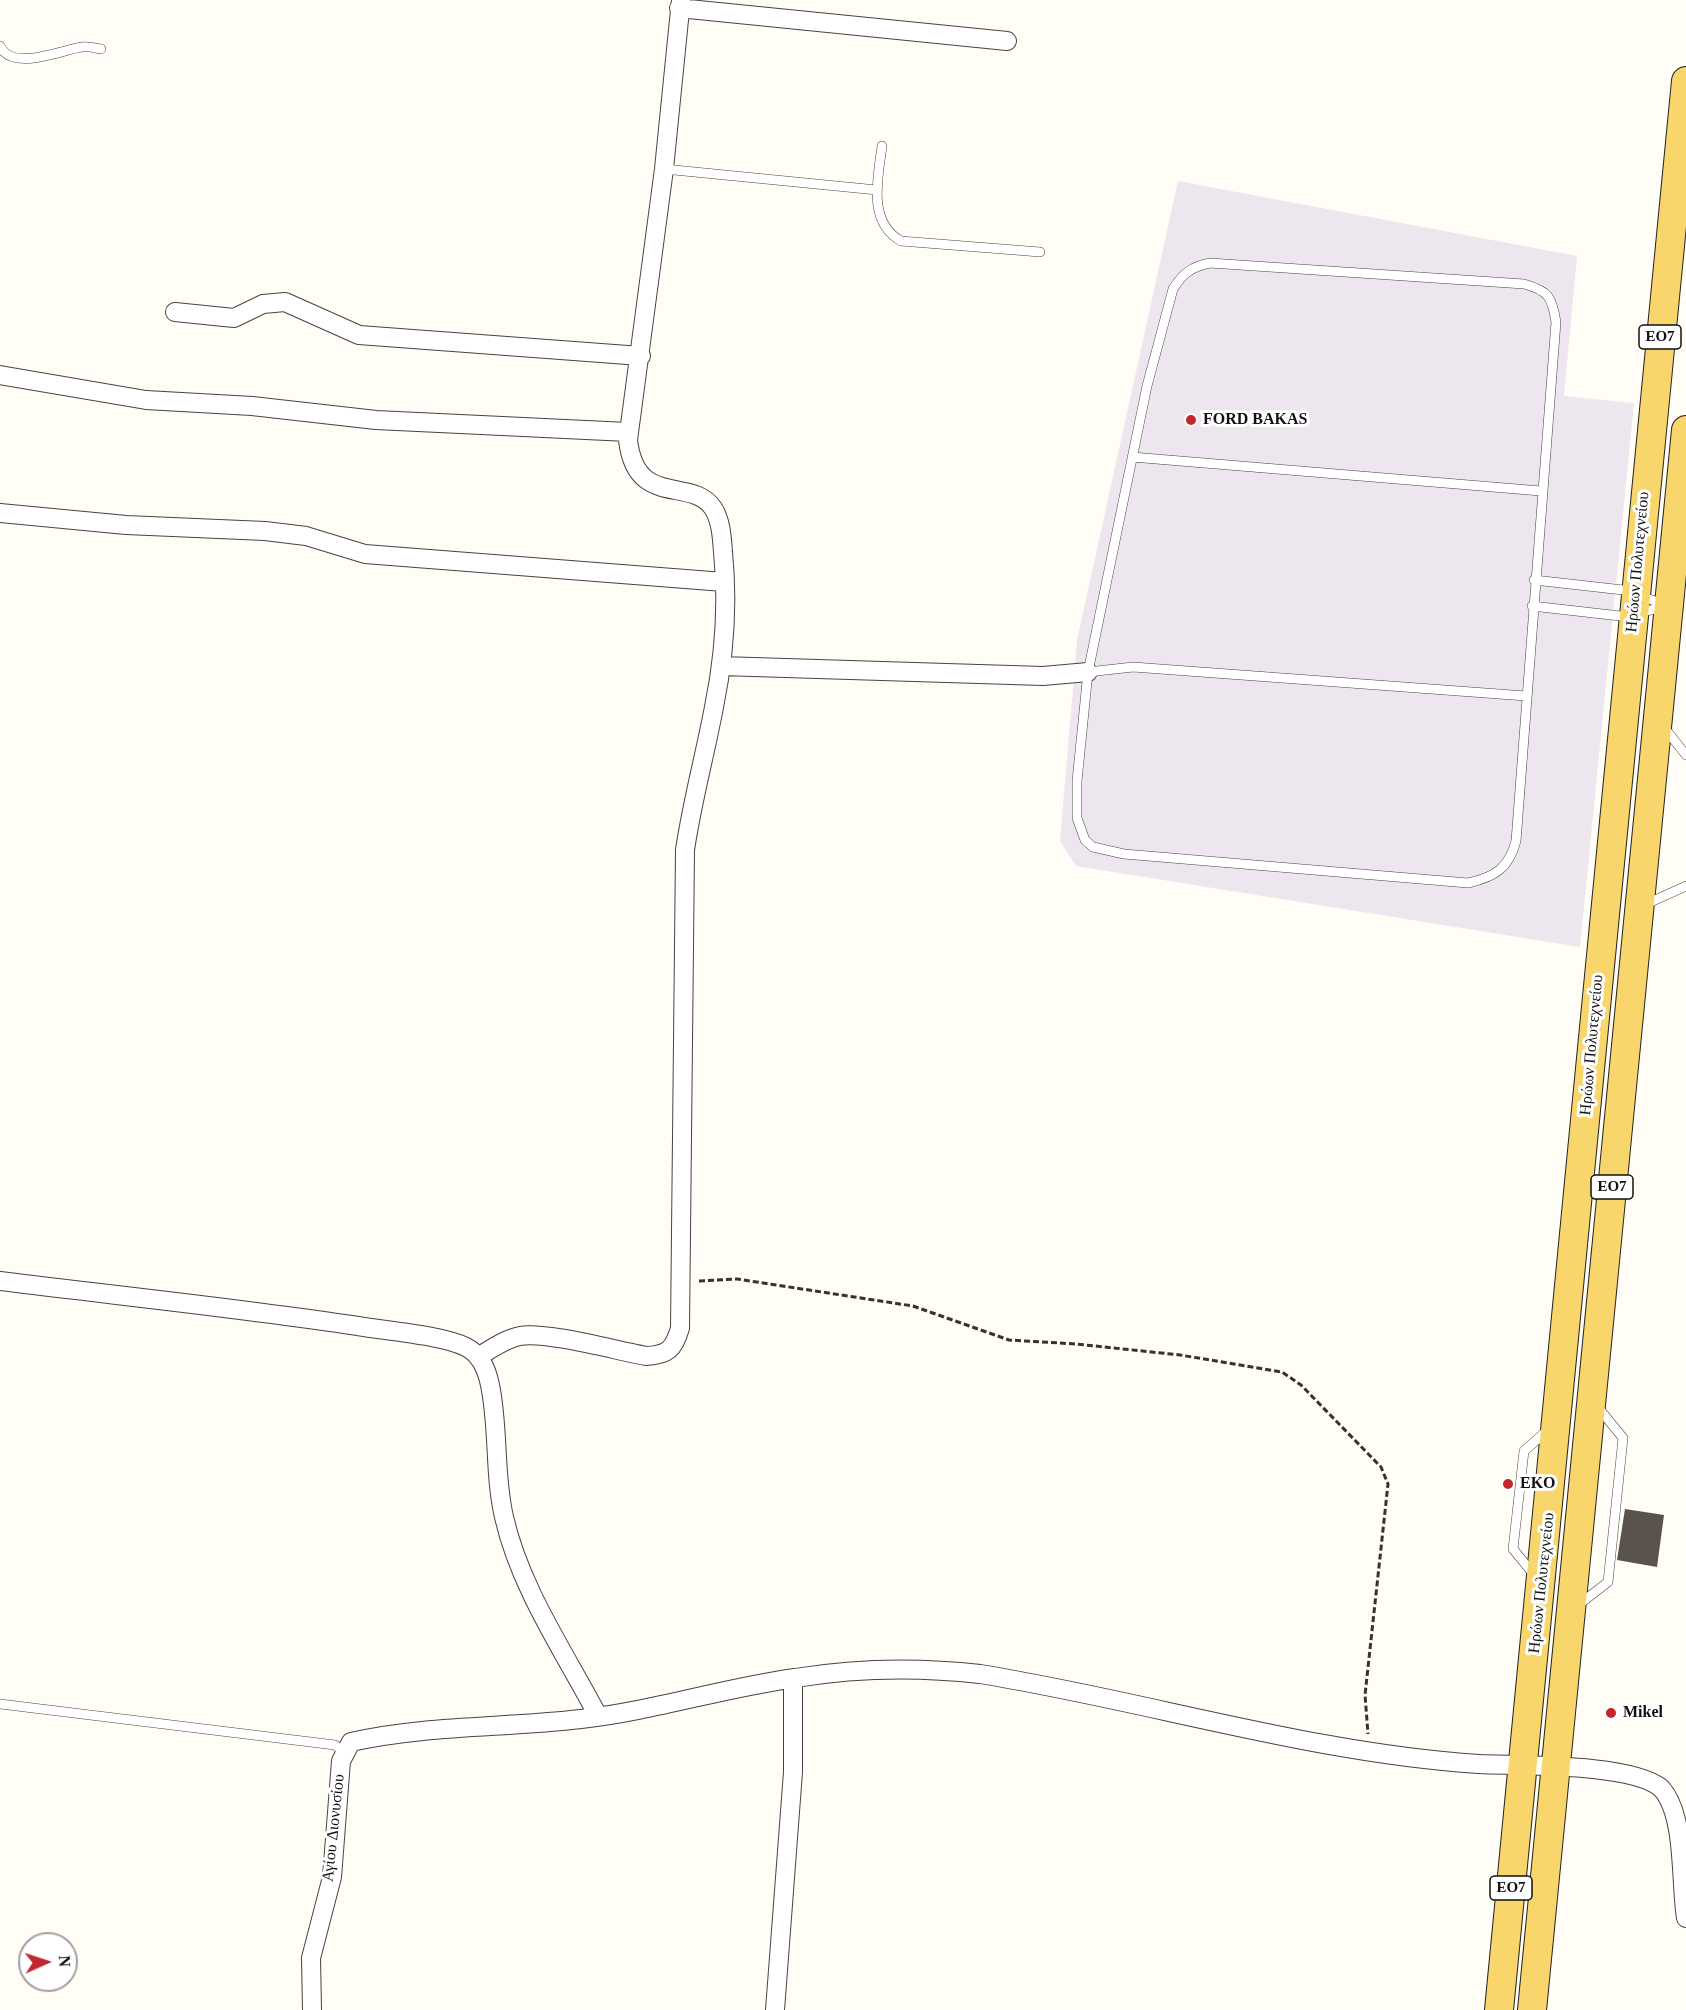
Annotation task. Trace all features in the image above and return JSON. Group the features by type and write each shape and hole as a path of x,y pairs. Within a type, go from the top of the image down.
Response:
{"main road":[{"name":"Ηρώων Πολυτεχνείου","path":"1499,2010 1542,1585 1633,604 1686,81"},
{"name":"Ηρώων Πολυτεχνείου","path":"1532,2010 1686,430"}],"street":[{"path":"478,1357 501,1343 521,1336 542,1336 646,1356 663,1356 675,1346 680,1328 686,850 691,812 715,706 721,666 724,582 721,530 712,507 695,496 658,486 645,479 630,460 628,432 641,356 664,169 680,4 1007,41"},
{"path":"175,312 234,318 263,304 285,302 359,335 641,356"},
{"path":"0,375 158,401 252,406 376,420 628,432"},
{"path":"0,513 126,525 265,531 306,536 365,554 724,582"},
{"path":"721,666 1043,676 1088,672"},
{"path":"0,1281 266,1311 453,1343 469,1348 478,1357 491,1390 499,1485 508,1534 531,1591 598,1716"},
{"path":"345,1753 351,1743 387,1734 598,1716 793,1678 875,1670 980,1674 1370,1751 1443,1761 1635,1776 1662,1789 1674,1804 1679,1822 1686,1918"},
{"path":"775,2010 793,1772 793,1678"},
{"name":"Αγίου Διονυσίου","path":"312,2010 311,1958 332,1877 341,1761 345,1753"}],"lane":[{"path":"0,46 3,51 20,59 85,46 101,49"},
{"path":"882,146 877,190 879,214 890,235 901,241 1040,252"},
{"path":"664,169 877,190"},
{"path":"1210,263 1524,284 1541,289 1553,302 1556,321 1534,580 1516,836 1511,858 1502,871 1486,879 1468,883 1124,854 1093,847 1085,840 1080,830 1076,801 1088,672 1132,457 1147,386 1173,289 1182,275 1195,266 1210,263"},
{"path":"1132,457 1541,491"},
{"path":"1534,580 1633,604 1669,606"},
{"path":"1532,606 1620,616 1633,604 1669,606"},
{"path":"1088,672 1133,667 1526,696"},
{"path":"1658,720 1686,754"},
{"path":"1639,907 1686,886"},
{"path":"0,1704 335,1744 345,1753"}],"path":[{"path":"679,1282 737,1279 913,1306 1009,1341 1076,1344 1180,1355 1282,1372 1301,1385 1381,1467 1388,1484 1365,1695 1370,1751"}],"shaded area":[{"path":"1178,181 1577,256 1564,396 1634,403 1580,947 1076,866 1060,841 1077,640"}],"building":[{"path":"1625,1509 1664,1515 1657,1567 1617,1560"}],"place":[{"name":"FORD BAKAS","path":"1191,420"},
{"name":"EKO","path":"1508,1484"},
{"name":"Mikel","path":"1611,1713"}]}
